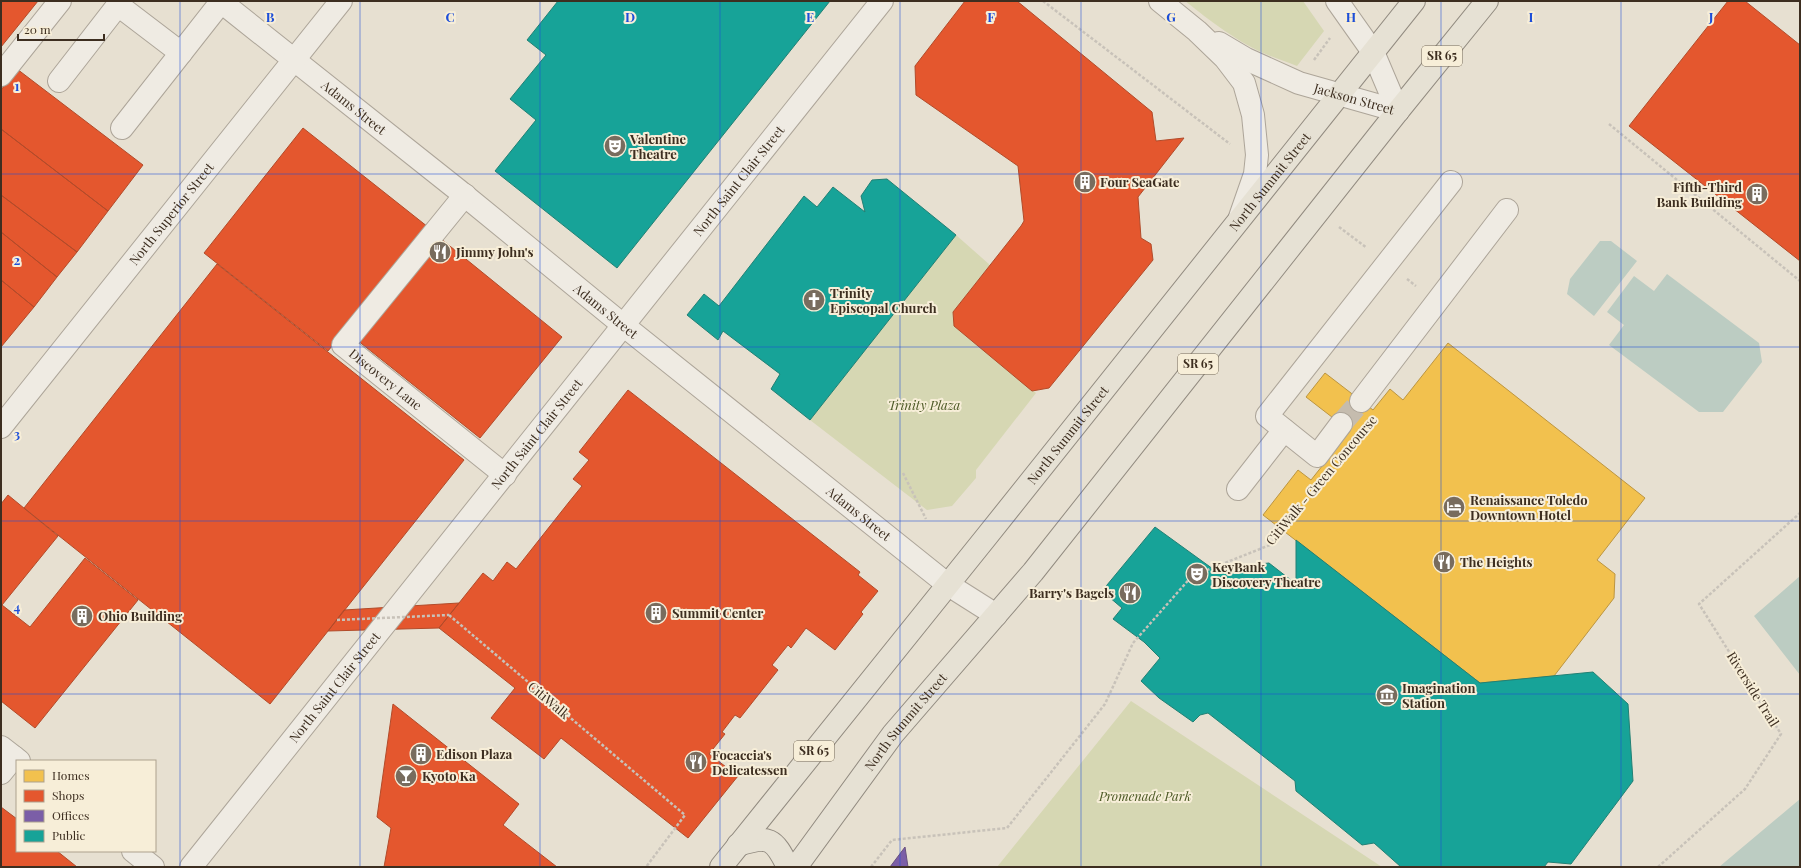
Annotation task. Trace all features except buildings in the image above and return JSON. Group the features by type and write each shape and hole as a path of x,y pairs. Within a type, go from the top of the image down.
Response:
{"main road":[{"name":"North Summit Street","path":"721,867 1414,1"},
{"name":"North Summit Street","path":"796,867 889,740 1033,572 1398,111 1487,1"},
{"path":"738,845 752,841 768,841 775,844 788,867"}],"street":[{"path":"1,75 60,1"},
{"path":"122,128 220,1"},
{"name":"Adams Street","path":"220,1 465,195 623,325 947,584 996,615"},
{"name":"North Superior Street","path":"1,427 341,1"},
{"name":"North Saint Clair Street","path":"191,867 882,1"},
{"name":"Jackson Street","path":"1160,1 1197,31 1225,58 1244,83 1253,115 1257,155 1255,174 1238,222"},
{"name":"Jackson Street","path":"1337,1 1373,52 1398,111"},
{"path":"59,81 118,5 181,53"},
{"name":"Jackson Street","path":"1197,31 1246,59 1299,83 1398,111"},
{"path":"1341,424 1317,456 1266,416 1451,182"},
{"name":"Discovery Lane","path":"465,195 343,345 505,474"},
{"path":"1361,401 1507,210"},
{"path":"1238,489 1284,430"},
{"path":"134,852 153,867"}],"path":[{"path":"1312,62 1330,38"},
{"path":"1609,124 1800,280"},
{"path":"903,473 926,519"},
{"name":"CitiWalk - Green Concourse","path":"871,867 892,840 1007,828 1105,704 1133,643 1192,576 1270,545 1326,478"},
{"name":"Riverside Trail","path":"1658,867 1745,789 1781,734 1699,604 1800,513"},
{"name":"CitiWalk","path":"337,620 449,614 685,815 646,867"}],"green space":[{"path":"1185,1 1303,1 1324,31 1297,66 1247,45 1214,24"},
{"name":"Trinity Plaza","path":"956,235 990,265 953,312 954,326 1036,393 976,470 976,478 952,506 927,510 810,420"},
{"name":"Promenade Park","path":"1131,701 1382,867 997,867"}],"shaded area":[{"path":"1600,241 1611,241 1637,261 1594,316 1567,294 1570,279"},
{"path":"1667,274 1759,343 1762,362 1723,412 1699,412 1609,345 1624,325 1607,312 1634,276 1654,291"},
{"path":"1800,576 1800,675 1754,616"},
{"path":"1800,799 1800,867 1719,867"}],"tunnel":[{"path":"1341,424 1361,401"}],"place":[{"name":"Valentine Theatre","path":"615,146"},
{"name":"Four SeaGate","path":"1085,182"},
{"name":"Fifth-Third Bank Building","path":"1757,194"},
{"name":"Jimmy John's","path":"440,252"},
{"name":"Trinity Episcopal Church","path":"814,300"},
{"name":"Renaissance Toledo Downtown Hotel","path":"1454,507"},
{"name":"The Heights","path":"1444,562"},
{"name":"KeyBank Discovery Theatre","path":"1197,574"},
{"name":"Barry's Bagels","path":"1130,593"},
{"name":"Summit Center","path":"656,613"},
{"name":"Ohio Building","path":"82,616"},
{"name":"Imagination Station","path":"1387,695"},
{"name":"Edison Plaza","path":"421,754"},
{"name":"Focaccia's Delicatessen","path":"696,762"},
{"name":"Kyoto Ka","path":"406,776"}]}
